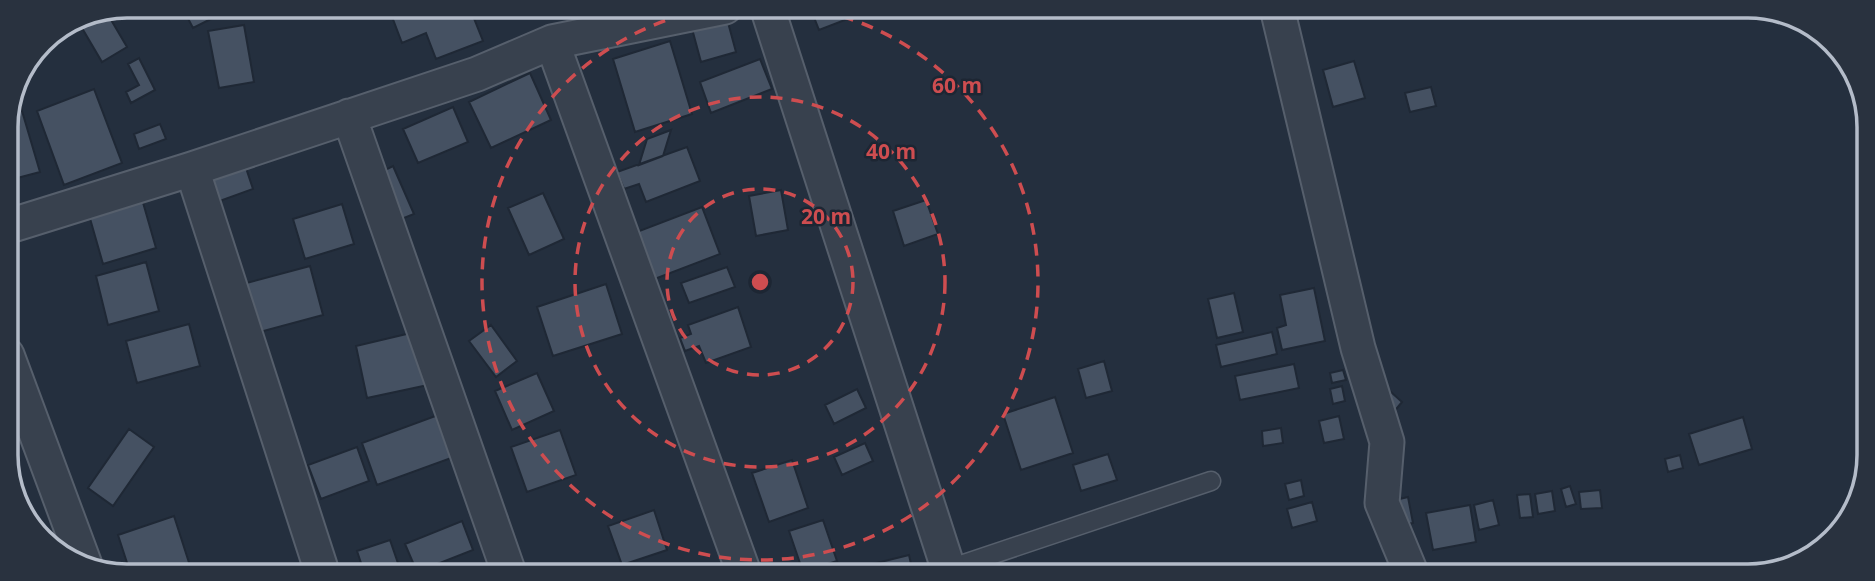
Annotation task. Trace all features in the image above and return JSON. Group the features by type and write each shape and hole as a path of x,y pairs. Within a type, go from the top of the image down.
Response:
{"street":[{"path":"18,224 477,74 552,42 671,18"},
{"path":"771,18 948,563"},
{"path":"1279,18 1358,348 1387,442 1382,503 1407,563"},
{"path":"552,42 741,564"},
{"path":"349,116 506,564"},
{"path":"192,169 320,564"},
{"path":"18,385 81,553"}],"lane":[{"path":"972,563 1211,481"}],"building":[{"path":"110,18 127,47 102,62 82,28"},
{"path":"188,18 213,18 193,28"},
{"path":"393,18 474,18 483,41 436,59 426,33 402,43"},
{"path":"716,18 727,18 736,52 701,62 691,25"},
{"path":"814,18 850,18 819,30"},
{"path":"244,25 254,82 219,88 208,31"},
{"path":"670,41 692,114 635,132 613,59"},
{"path":"139,58 155,90 131,103 126,92 139,85 128,64"},
{"path":"760,59 772,89 711,113 700,82"},
{"path":"1354,61 1365,98 1333,107 1323,70"},
{"path":"530,73 551,120 491,148 469,102"},
{"path":"1431,87 1436,106 1410,112 1405,93"},
{"path":"94,89 122,163 64,185 37,111"},
{"path":"20,105 40,172 18,178"},
{"path":"453,107 468,142 418,163 403,129"},
{"path":"160,124 166,139 139,149 134,134"},
{"path":"671,130 663,156 639,165 647,139"},
{"path":"687,147 700,181 646,202 639,184 624,189 617,172"},
{"path":"242,156 253,189 206,206 195,173"},
{"path":"393,166 414,214 399,220 379,173"},
{"path":"781,190 788,230 756,236 749,196"},
{"path":"543,193 564,239 529,255 508,208"},
{"path":"142,199 156,248 103,264 89,215"},
{"path":"926,200 938,234 904,246 893,211"},
{"path":"342,204 354,244 305,259 293,219"},
{"path":"702,207 720,254 652,280 634,233"},
{"path":"146,262 159,311 108,325 96,276"},
{"path":"310,266 323,315 252,334 239,285"},
{"path":"727,267 735,287 689,303 681,283"},
{"path":"606,284 622,334 553,356 537,307"},
{"path":"1314,288 1325,341 1282,350 1277,328 1286,325 1280,295"},
{"path":"1234,293 1243,332 1217,338 1208,299"},
{"path":"738,307 751,347 706,363 699,346 685,351 680,338 691,334 688,325"},
{"path":"189,324 200,366 137,383 126,341"},
{"path":"491,325 517,361 496,377 469,341"},
{"path":"415,332 428,385 367,398 356,346"},
{"path":"1272,332 1277,354 1221,367 1216,345"},
{"path":"1104,361 1112,391 1086,398 1078,369"},
{"path":"1294,364 1299,388 1240,400 1235,376"},
{"path":"1343,370 1346,380 1332,383 1330,373"},
{"path":"537,373 554,411 512,430 495,391"},
{"path":"1342,386 1345,401 1333,404 1330,389"},
{"path":"857,389 866,408 834,424 825,405"},
{"path":"1391,392 1402,402 1393,413 1381,403"},
{"path":"1055,397 1073,453 1021,470 1003,414"},
{"path":"438,415 454,457 377,485 362,443"},
{"path":"1339,416 1344,439 1324,443 1319,421"},
{"path":"1743,417 1752,449 1699,465 1689,434"},
{"path":"1281,428 1283,443 1263,446 1262,431"},
{"path":"129,429 154,447 113,506 88,488"},
{"path":"560,430 576,475 527,492 511,447"},
{"path":"865,443 873,461 842,475 834,457"},
{"path":"357,447 369,481 321,499 308,465"},
{"path":"1108,454 1117,480 1081,491 1073,465"},
{"path":"1680,455 1683,468 1668,472 1665,459"},
{"path":"792,460 808,508 769,522 752,473"},
{"path":"1301,480 1304,496 1289,500 1285,484"},
{"path":"1570,486 1576,504 1566,507 1561,489"},
{"path":"1600,490 1602,508 1581,509 1579,492"},
{"path":"1552,491 1555,511 1538,514 1535,494"},
{"path":"1530,494 1533,517 1520,518 1517,495"},
{"path":"1408,497 1413,523 1396,526 1391,501"},
{"path":"1493,500 1499,525 1479,530 1474,505"},
{"path":"1312,502 1317,521 1292,528 1287,509"},
{"path":"1470,505 1476,542 1433,550 1426,513"},
{"path":"654,510 667,550 622,564 608,526"},
{"path":"174,516 189,564 127,564 118,535"},
{"path":"823,520 837,561 800,564 789,531"},
{"path":"462,521 473,550 438,564 413,564 405,544"},
{"path":"390,540 398,564 361,564 357,551"},
{"path":"909,555 911,564 874,564"}]}
